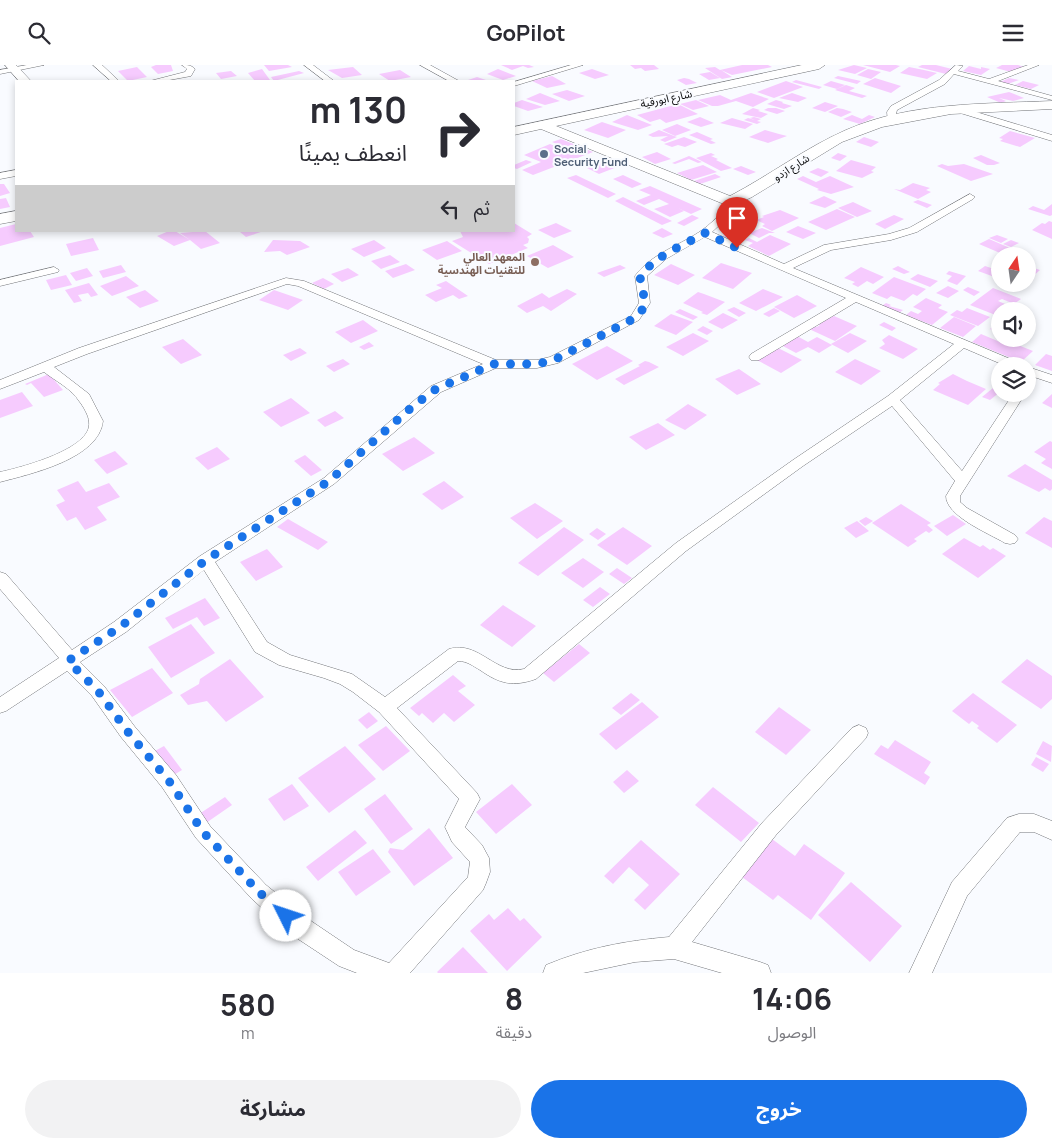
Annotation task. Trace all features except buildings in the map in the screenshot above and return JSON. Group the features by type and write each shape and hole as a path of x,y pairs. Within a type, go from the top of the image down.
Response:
{"main road":[{"name":"شارع ابورقية","path":"515,130 817,65"},
{"path":"12,67 24,80"},
{"name":"شارع ازدو","path":"731,203 827,145 853,133 891,120 960,110 1052,105"},
{"path":"542,125 634,161 731,203"},
{"path":"0,219 15,216"}],"street":[{"path":"0,72 12,67 40,65"},
{"path":"97,65 114,80"},
{"path":"170,80 186,79 191,69 186,65"},
{"path":"308,65 329,80"},
{"path":"424,65 453,80"},
{"path":"515,84 579,65"},
{"path":"991,81 1035,65"},
{"path":"891,120 891,112 894,108 942,81 956,69 1052,98"},
{"path":"960,110 1052,138"},
{"path":"0,176 15,173"},
{"path":"784,268 828,247 890,237 913,230 970,197"},
{"path":"0,385 84,351 286,281 300,283 494,364 537,364 554,360 635,318 642,310 645,302 640,277 645,270 663,256 705,233 728,213 731,203"},
{"path":"705,233 996,357"},
{"path":"0,283 54,270"},
{"path":"755,357 855,298"},
{"path":"385,707 455,654 464,653 506,677 514,679 530,674 681,547 798,463 893,399 964,343"},
{"path":"0,706 120,627 206,560 329,481 412,407 436,389 494,364"},
{"path":"0,477 43,465 73,451 94,432 96,421 84,397 46,367"},
{"path":"1036,376 1052,379"},
{"path":"893,399 963,481"},
{"path":"1010,539 962,513 952,503 953,496 1014,402"},
{"path":"206,560 261,647 285,660 346,679 372,696 385,707 467,793 470,799 455,827 457,833 478,854 482,872 476,883 394,973"},
{"path":"0,578 69,660 98,691 128,732 169,781 203,832 259,892 300,927 347,958 386,973"},
{"path":"674,948 769,829 860,733"},
{"path":"920,973 933,949 959,889 1014,824 1024,821 1042,825 1052,831"},
{"path":"554,973 585,961 613,955 674,948 760,973"}],"place":[{"name":"Social Security Fund","path":"544,154"},
{"name":"المعهد العالي للتقنيات الهندسية","path":"535,262"}],"route":[{"path":"286,916 259,892 203,832 169,781 128,732 98,691 68,661 120,627 206,560 329,481 412,407 436,389 494,364 537,364 554,360 615,330 635,318 642,310 645,302 640,277 645,270 663,256 705,233 737,248"}]}
